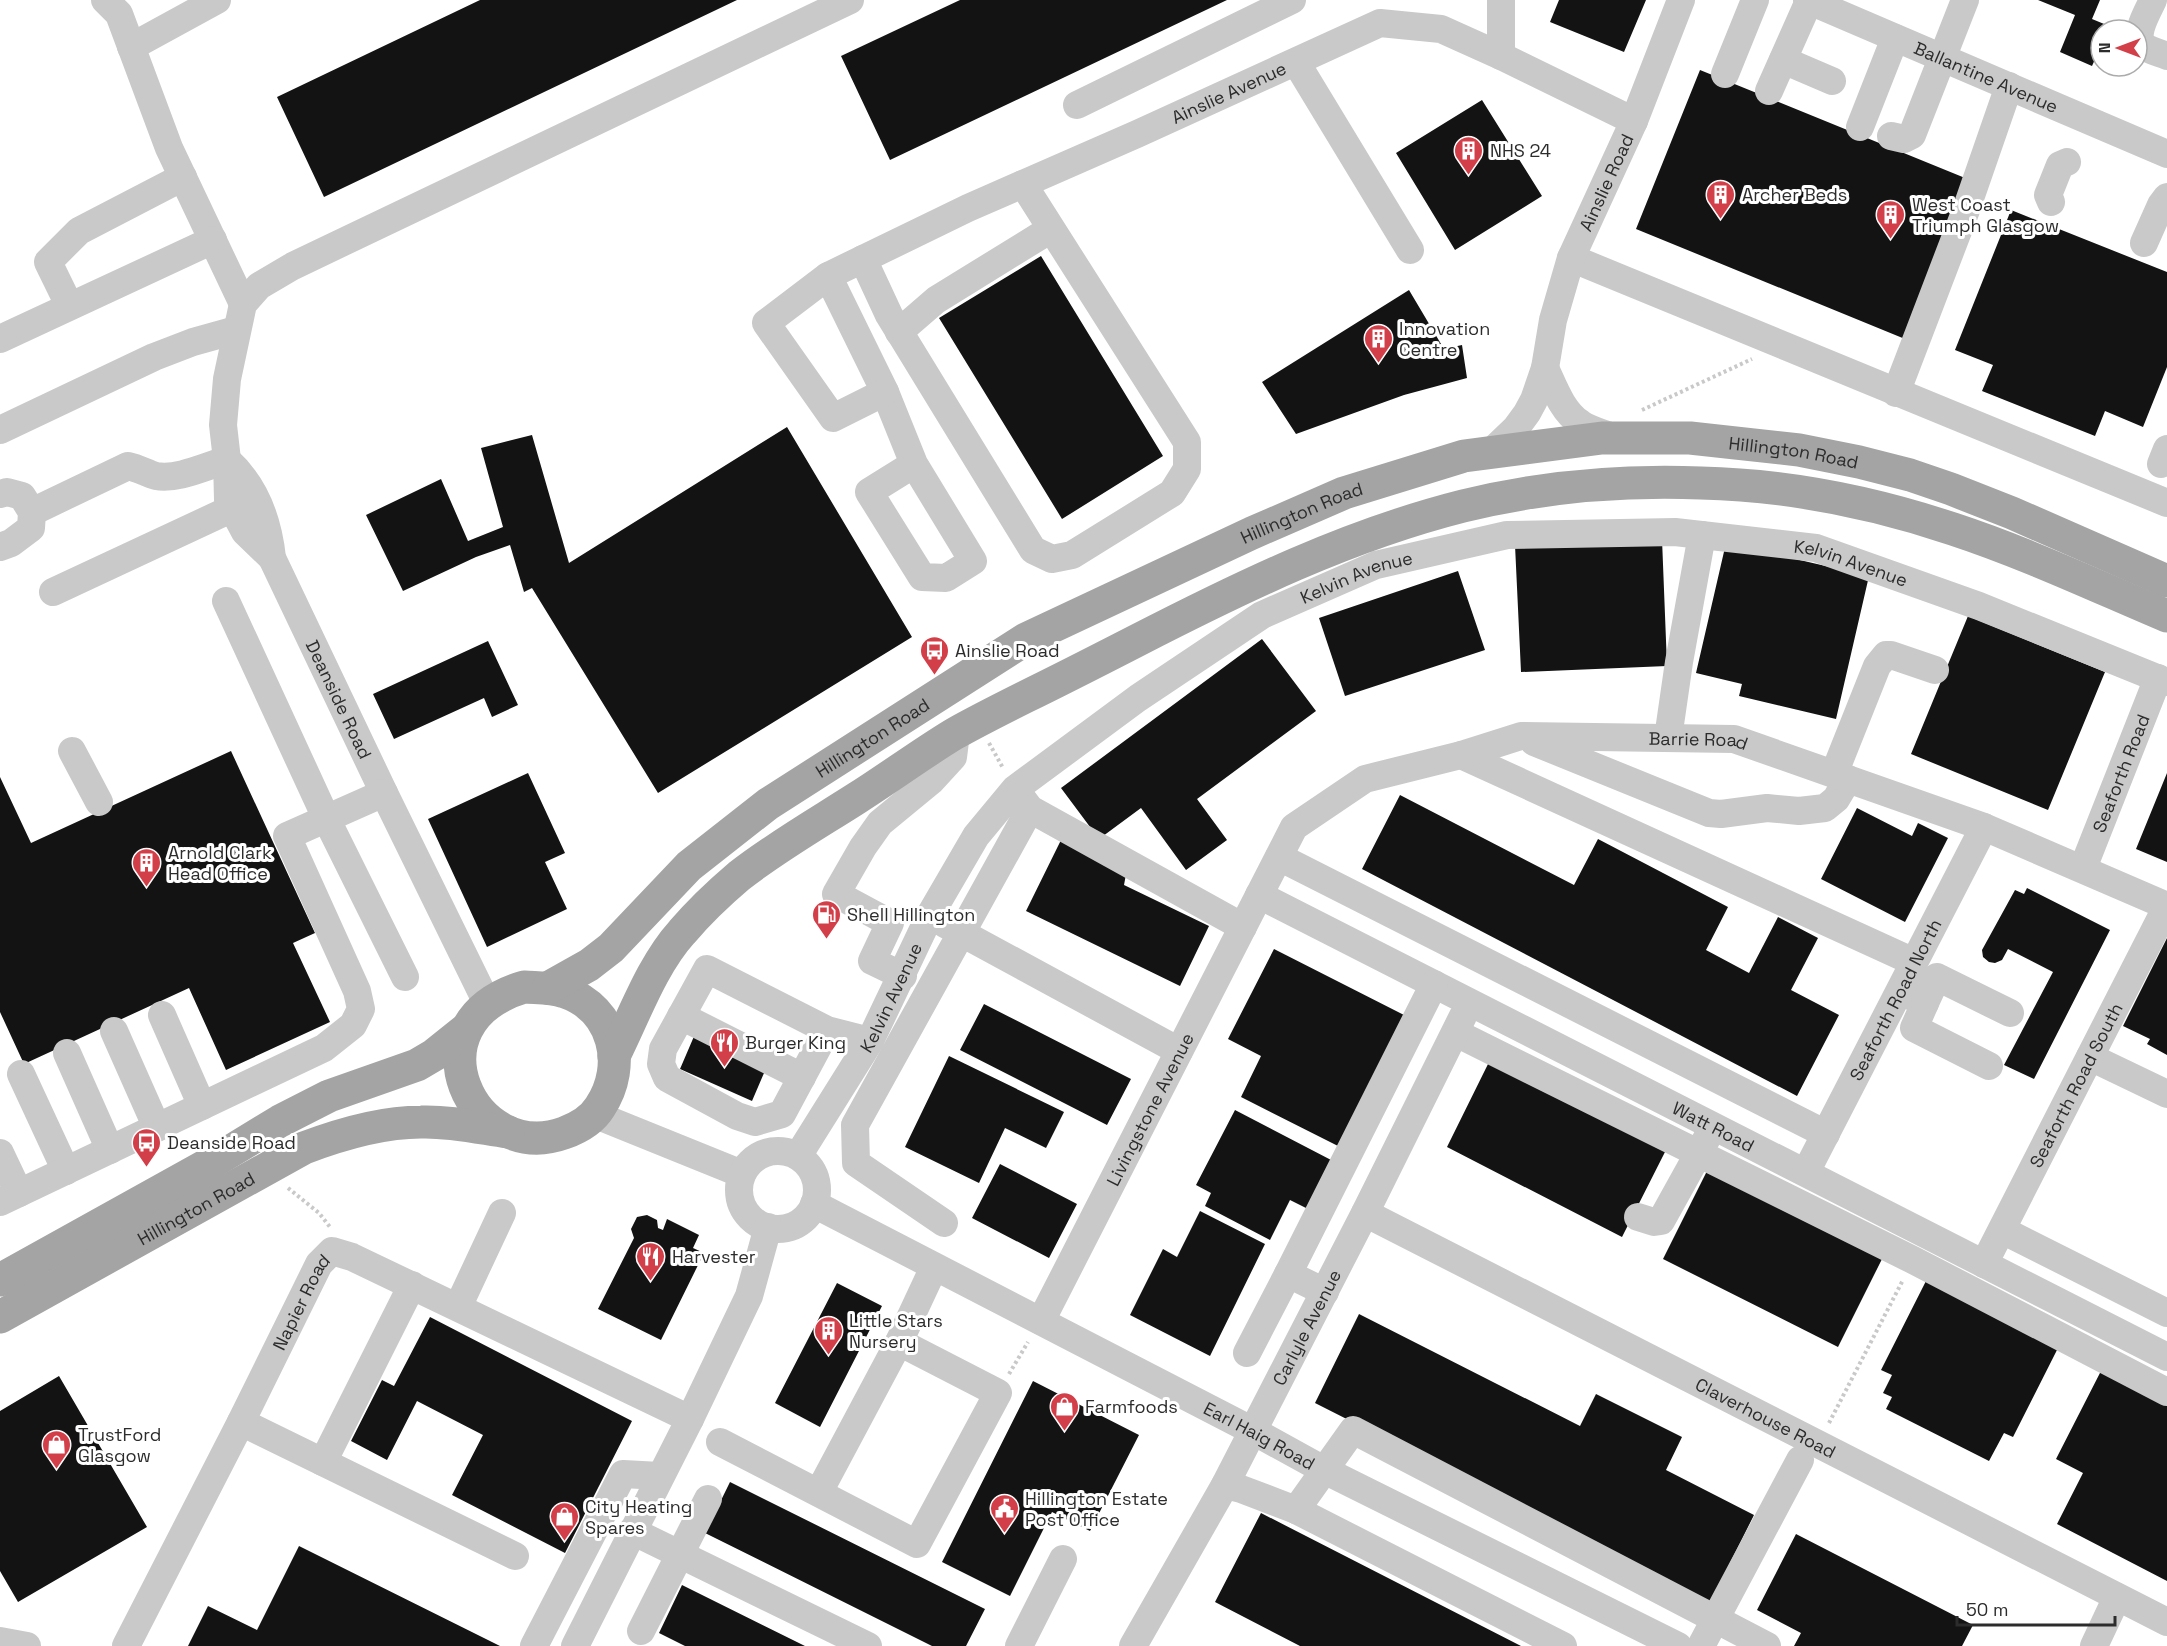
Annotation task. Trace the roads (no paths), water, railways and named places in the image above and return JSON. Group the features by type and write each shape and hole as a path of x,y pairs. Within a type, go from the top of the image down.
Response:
{"main road":[{"name":"Hillington Road","path":"548,988 589,966 611,948 689,866 768,804 1026,639 1252,533 1344,493 1464,456 1615,438 1690,438 1799,450 1910,475 1951,489 2012,513 2167,581"},
{"path":"614,1056 659,965 677,937 704,908 739,876 956,733 1194,611 1270,575 1344,544 1463,506 1569,488 1636,483 1698,483 1785,489 1834,496 1914,516 1958,530 2014,551 2167,616"},
{"path":"524,987 564,991 592,1007 610,1034 614,1056 613,1081 596,1115 575,1129 558,1135 527,1137 508,1132 488,1119 475,1106 467,1094 460,1068 460,1053 464,1031 488,1003 505,993 524,987"},
{"name":"Hillington Road","path":"0,1280 216,1160 280,1121 329,1096 417,1065 434,1055 464,1031"},
{"name":"Hillington Road","path":"0,1317 304,1148 332,1137 388,1124 430,1122 508,1132"}],"street":[{"path":"105,0 119,14 169,148 213,240 239,317"},
{"path":"131,48 217,0"},
{"path":"272,558 244,532 228,500 223,425 227,379 239,317 259,286 293,266 850,0"},
{"path":"1077,105 1292,0"},
{"path":"1501,0 1501,56"},
{"name":"Ainslie Road","path":"1492,451 1527,413 1534,400 1545,368 1553,320 1571,258 1634,122 1682,0"},
{"path":"1725,74 1755,0"},
{"path":"1891,136 1904,139 1912,135 1965,0"},
{"path":"2152,0 2139,40 2144,47 2167,56"},
{"path":"1769,91 1808,1"},
{"name":"Ballantine Avenue","path":"1808,1 2167,154"},
{"name":"Ainslie Avenue","path":"885,392 833,418 766,323 828,276 1023,184 1380,23 1441,30 1501,56 1634,122"},
{"path":"1860,127 1895,38"},
{"path":"1783,60 1832,81"},
{"path":"1296,62 1410,250"},
{"path":"1896,393 1966,210 2009,86"},
{"path":"2051,201 2048,195 2060,165 2067,162"},
{"path":"69,305 48,262 79,231 183,177"},
{"path":"863,260 889,315 1033,550 1052,559 1072,555 1172,493 1187,469 1187,442 1023,184"},
{"path":"2144,243 2167,197"},
{"path":"899,332 936,300 1051,229"},
{"path":"0,339 213,240"},
{"path":"1571,258 2167,504"},
{"path":"828,276 885,392 914,464"},
{"path":"0,430 154,357 193,342 239,317"},
{"path":"1545,368 1563,406 1571,415 1581,424 1615,438"},
{"path":"32,512 128,466 141,468 154,476 176,475 227,460"},
{"path":"227,460 252,487 266,521 272,558"},
{"path":"0,494 6,492 22,496 32,512 31,528 11,543 0,547"},
{"path":"53,592 232,508"},
{"name":"Kelvin Avenue","path":"798,1156 870,1041 903,976 930,915 976,836 1022,799 1137,698 1262,615 1376,565 1507,535 1675,532 1816,548 1979,606 2162,680"},
{"path":"1668,738 1702,535"},
{"name":"Deanside Road","path":"272,558 384,793 488,1003"},
{"path":"226,601 326,818 405,976"},
{"path":"1521,736 1709,813 1721,814 1767,808 1799,811 1825,808 1836,799 1841,776 1877,666 1886,656 1891,655 1935,670"},
{"name":"Seaforth Road","path":"2083,868 2162,680"},
{"path":"903,976 872,961 890,923 836,894 880,823 931,781 953,757 956,733"},
{"name":"Barrie Road","path":"1259,895 1294,827 1365,779 1521,736 1734,738 1984,827 2167,906"},
{"path":"72,751 99,802"},
{"path":"1461,754 1914,962"},
{"path":"0,1153 9,1198 324,1048 353,1025 361,1009 357,991 287,836 384,793"},
{"path":"945,1222 856,1163 855,1125 961,932 1022,799 1243,927"},
{"name":"Seaforth Road North","path":"1806,1172 1984,827"},
{"path":"1279,856 1826,1134"},
{"name":"Livingstone Avenue","path":"1041,1321 1259,895"},
{"name":"Watt Road","path":"1259,895 2167,1357"},
{"name":"Seaforth Road South","path":"1984,1264 2167,906"},
{"path":"930,915 1179,1051"},
{"path":"827,1030 782,1114 755,1122 737,1116 668,1078 661,1064 663,1049 707,969 827,1030 870,1041"},
{"path":"1989,1066 1914,1028 1937,977 2010,1013"},
{"path":"1247,1353 1434,984"},
{"path":"1900,991 1925,1003"},
{"name":"Carlyle Avenue","path":"1133,1646 1225,1485 1456,1033 1469,1002"},
{"path":"162,1015 202,1106"},
{"path":"681,1016 802,1077"},
{"path":"114,1030 157,1128"},
{"path":"1456,1033 1913,1260 2167,1392"},
{"path":"67,1053 110,1150"},
{"path":"2090,1057 2167,1094"},
{"path":"21,1074 66,1171"},
{"path":"1600,1104 1616,1076"},
{"path":"596,1115 742,1174"},
{"path":"1638,1217 1654,1222 1661,1221 1714,1126"},
{"path":"780,1151 798,1156 808,1165 814,1176 816,1186 814,1204 808,1214 792,1226 768,1227 758,1223 743,1206 739,1185 742,1174 747,1166 761,1154 780,1151"},
{"name":"Earl Haig Road","path":"814,1204 1324,1470 1678,1646"},
{"name":"Claverhouse Road","path":"1365,1213 1809,1453 2167,1622"},
{"path":"458,1307 502,1214"},
{"path":"580,1644 597,1602 690,1419 749,1296 768,1227"},
{"path":"2002,1230 2167,1313"},
{"path":"1913,1260 1927,1236"},
{"name":"Napier Road","path":"126,1646 319,1264 332,1251 352,1257 690,1419"},
{"path":"819,1492 899,1342 934,1267"},
{"path":"1288,1274 1324,1292"},
{"path":"323,1462 411,1285"},
{"path":"720,1442 917,1544 998,1393 899,1342"},
{"path":"241,1422 514,1556"},
{"path":"1296,1510 1353,1430 1767,1646"},
{"path":"1701,1646 1809,1453"},
{"path":"534,1646 623,1474 660,1476"},
{"path":"1225,1485 1296,1510 1563,1646"},
{"path":"641,1631 708,1499"},
{"path":"632,1531 867,1646"},
{"path":"1019,1646 1063,1559"},
{"path":"566,1585 597,1602"},
{"path":"2094,1646 2117,1597"},
{"path":"0,1641 27,1646"}],"place":[{"name":"NHS 24","path":"1469,176"},
{"name":"Archer Beds","path":"1721,220"},
{"name":"West Coast Triumph Glasgow","path":"1891,240"},
{"name":"Innovation Centre","path":"1378,364"},
{"name":"Ainslie Road","path":"934,676"},
{"name":"Arnold Clark Head Office","path":"147,888"},
{"name":"Shell Hillington","path":"826,940"},
{"name":"Burger King","path":"724,1068"},
{"name":"Deanside Road","path":"146,1168"},
{"name":"Harvester","path":"651,1282"},
{"name":"Little Stars Nursery","path":"828,1356"},
{"name":"Farmfoods","path":"1064,1432"},
{"name":"TrustFord Glasgow","path":"57,1470"},
{"name":"Hillington Estate Post Office","path":"1004,1534"},
{"name":"City Heating Spares","path":"564,1542"}]}
